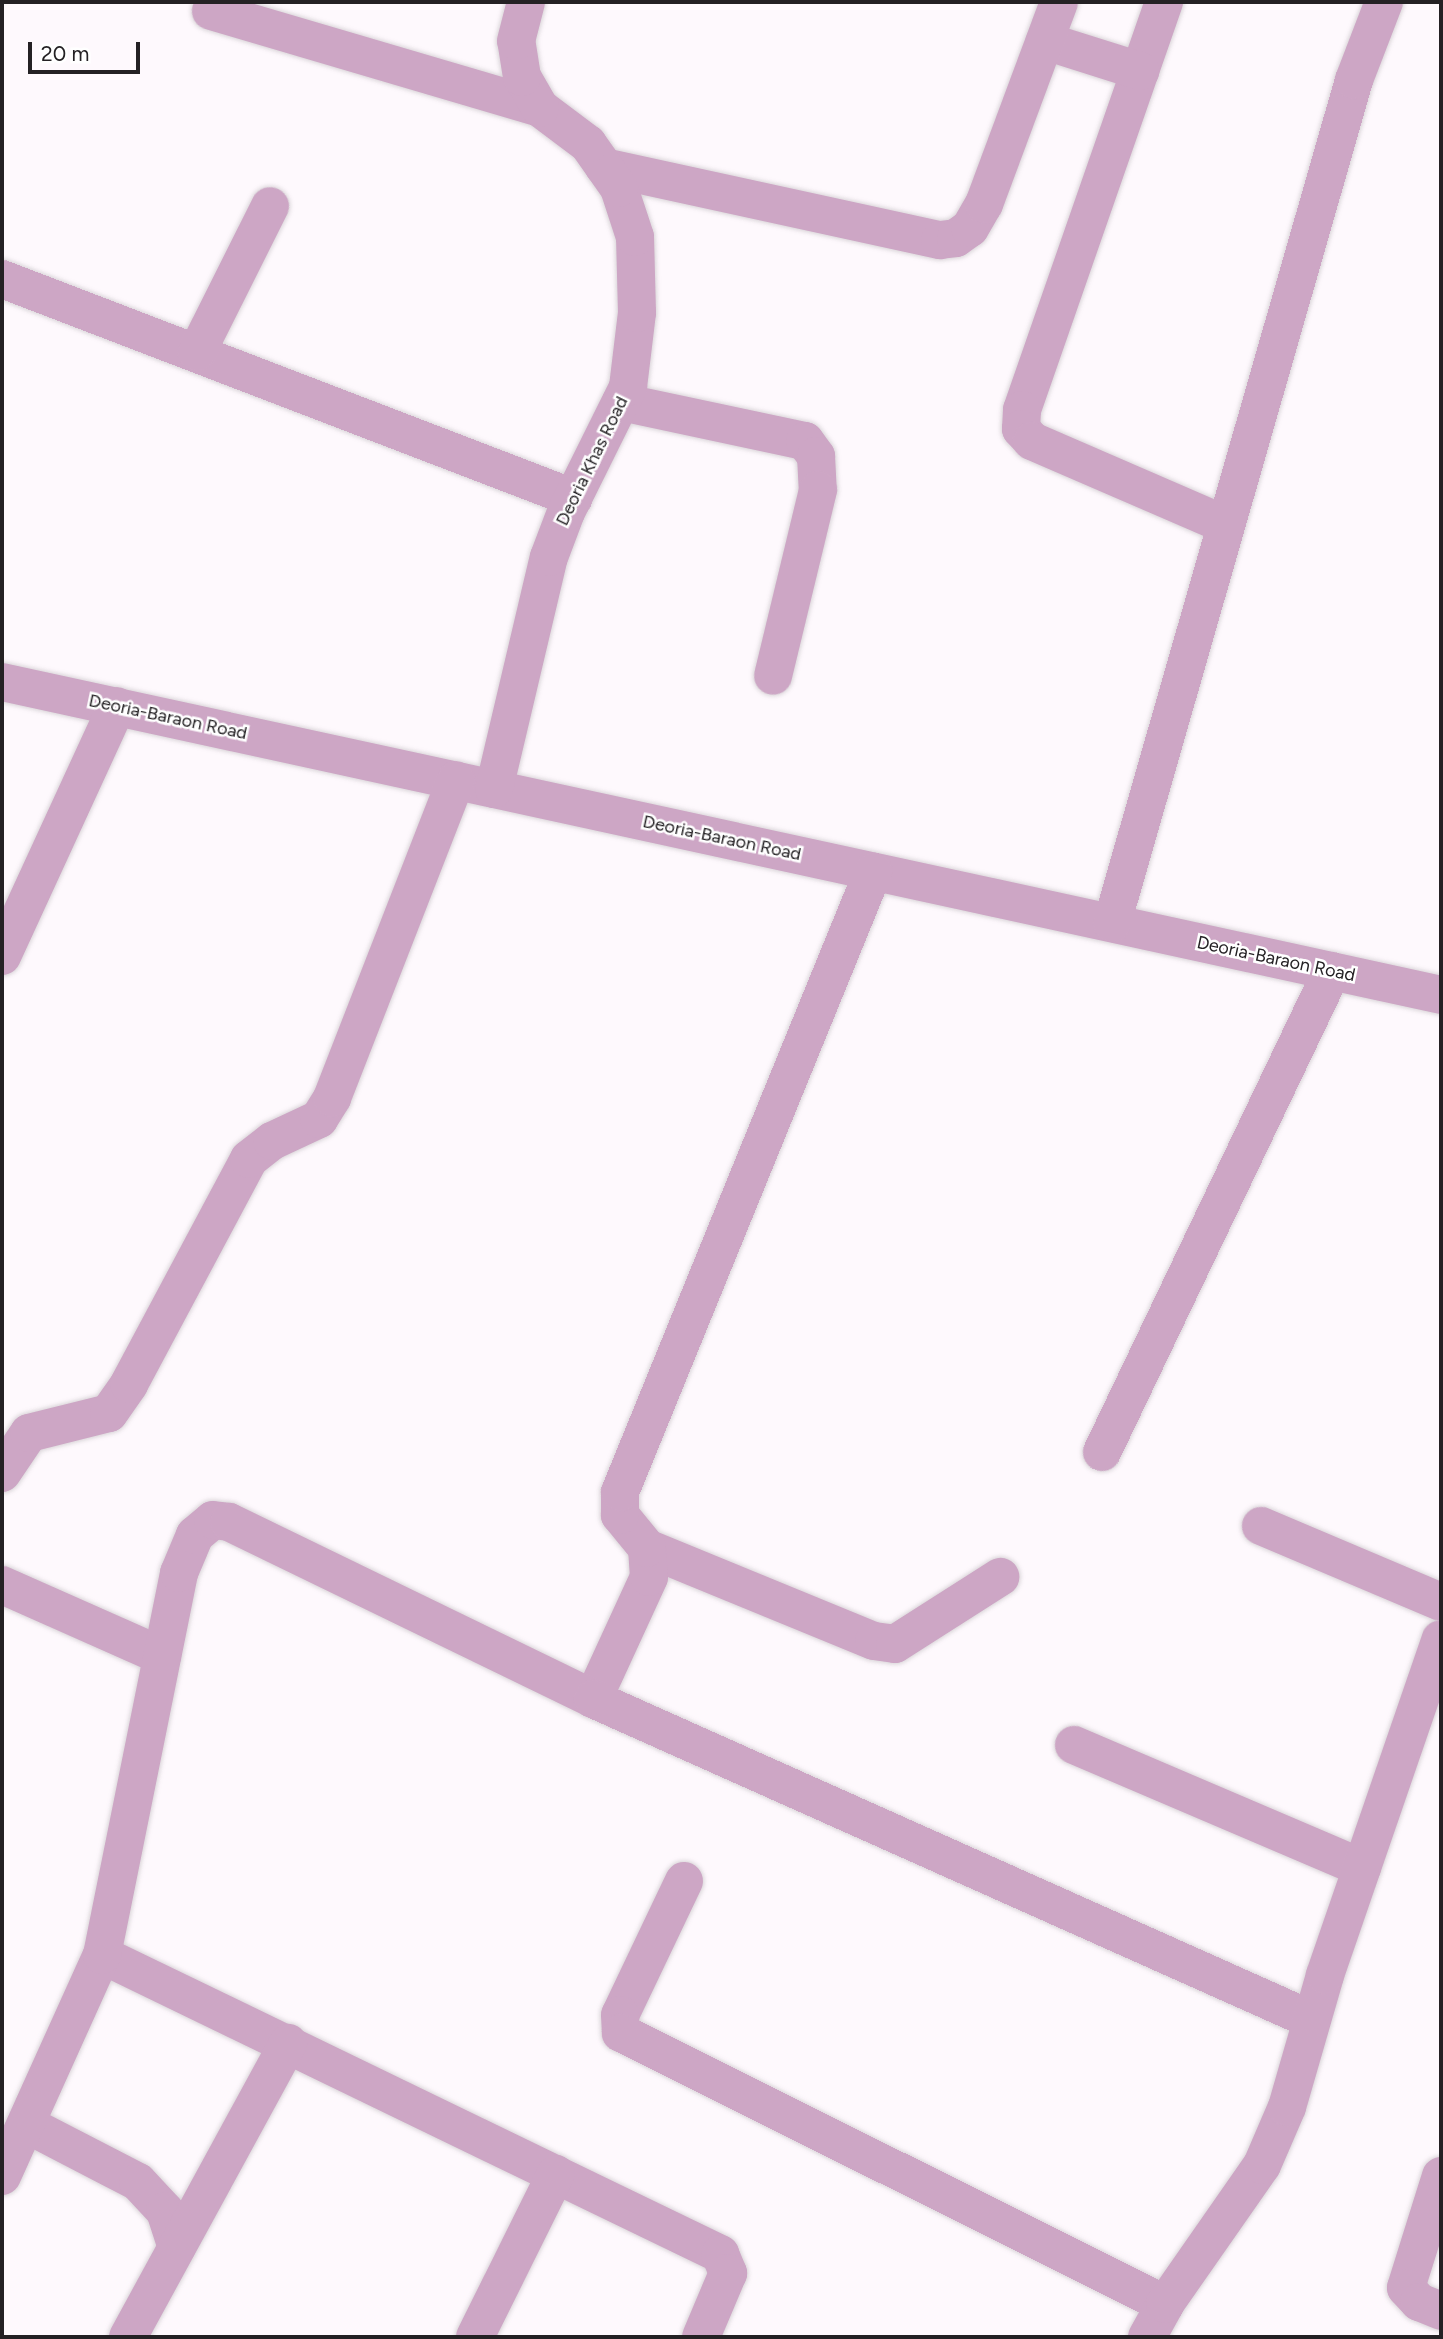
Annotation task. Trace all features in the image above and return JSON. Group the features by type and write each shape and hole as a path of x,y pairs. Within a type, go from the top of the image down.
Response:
{"street":[{"name":"Deoria Khas Road","path":"494,789 549,557 573,499 628,387 637,313 635,237 619,188 588,144 540,108 523,77 516,41 526,2"},
{"path":"604,167 940,240 956,238 970,229 984,204 1059,2"},
{"path":"1164,2 1022,410 1021,429 1032,441 1226,525"},
{"path":"1112,923 1354,80 1384,2"},
{"path":"211,11 540,108"},
{"path":"1045,41 1140,71"},
{"path":"197,352 270,206"},
{"path":"2,279 573,499"},
{"path":"621,402 805,441 816,456 818,490 774,676"},
{"name":"Deoria-Baraon Road","path":"2,682 1441,995"},
{"path":"2,956 117,706"},
{"path":"2,1473 29,1433 109,1413 129,1384 249,1159 272,1141 318,1119 326,1108 456,780"},
{"path":"873,872 620,1492 620,1515 647,1548 874,1641 895,1644 1000,1577"},
{"path":"1102,1452 1332,971"},
{"path":"2,2176 102,1955 186,1550 203,1525 213,1520 229,1522 593,1699 1312,2020"},
{"path":"1261,1526 1441,1602"},
{"path":"593,1699 649,1577 647,1548"},
{"path":"2,1585 162,1656"},
{"path":"1147,2337 1165,2304 1262,2165 1287,2108 1312,2020 1441,1639"},
{"path":"1074,1745 1362,1868"},
{"path":"684,1881 620,2015 621,2033 1165,2304"},
{"path":"102,1955 720,2254 728,2273 701,2337"},
{"path":"128,2337 288,2043"},
{"path":"26,2124 138,2182 165,2211 177,2247"},
{"path":"475,2337 556,2174"},
{"path":"1441,2176 1406,2288 1419,2302 1441,2311"}]}
